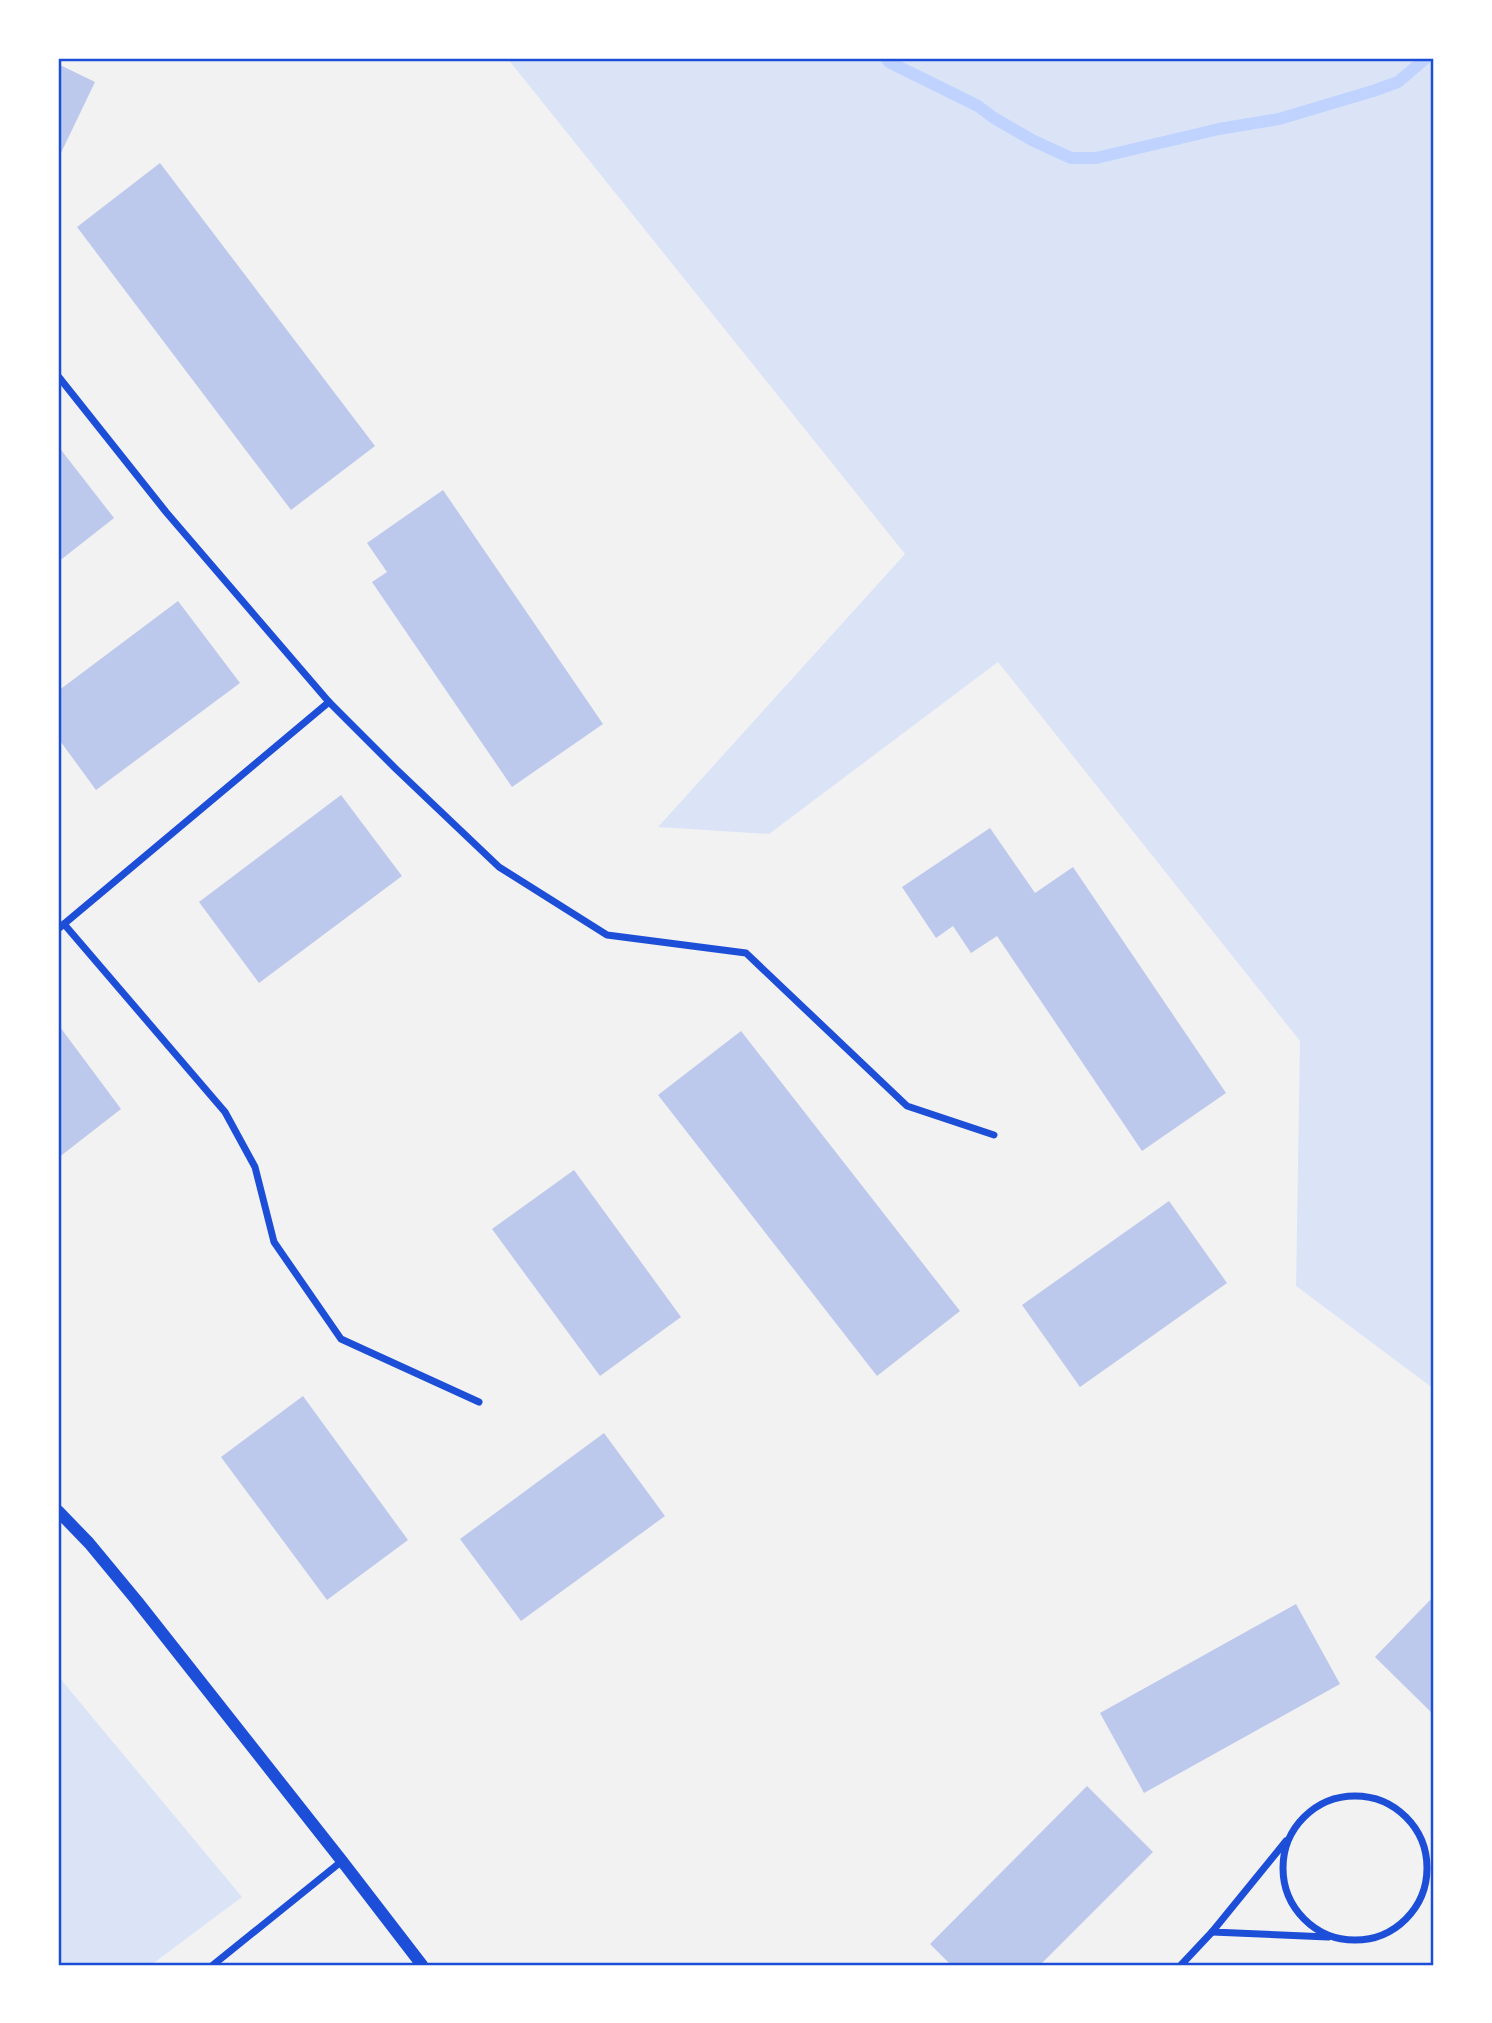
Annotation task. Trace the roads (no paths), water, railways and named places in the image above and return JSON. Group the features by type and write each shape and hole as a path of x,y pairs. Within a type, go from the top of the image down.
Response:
{"street":[{"path":"58,376 166,512 329,702 499,867 607,935 746,953 907,1106 994,1135"},
{"path":"329,702 61,927 225,1112 255,1167 274,1242 341,1339 479,1402"},
{"path":"58,1511 89,1543 137,1601 422,1965"},
{"path":"1181,1965 1212,1932 1301,1819 1320,1804 1342,1796 1366,1796 1389,1804 1399,1811 1408,1818 1421,1838 1428,1861 1426,1885 1417,1907 1401,1925 1379,1937 1356,1941 1212,1932"},
{"path":"1290,1835 1283,1863 1284,1887 1295,1909 1311,1926 1332,1938"},
{"path":"214,1965 342,1861"}],"waterway":[{"path":"886,58 889,62 978,106 1032,140 1071,158 1096,158 1219,129 1279,119 1398,82 1426,58"}]}
